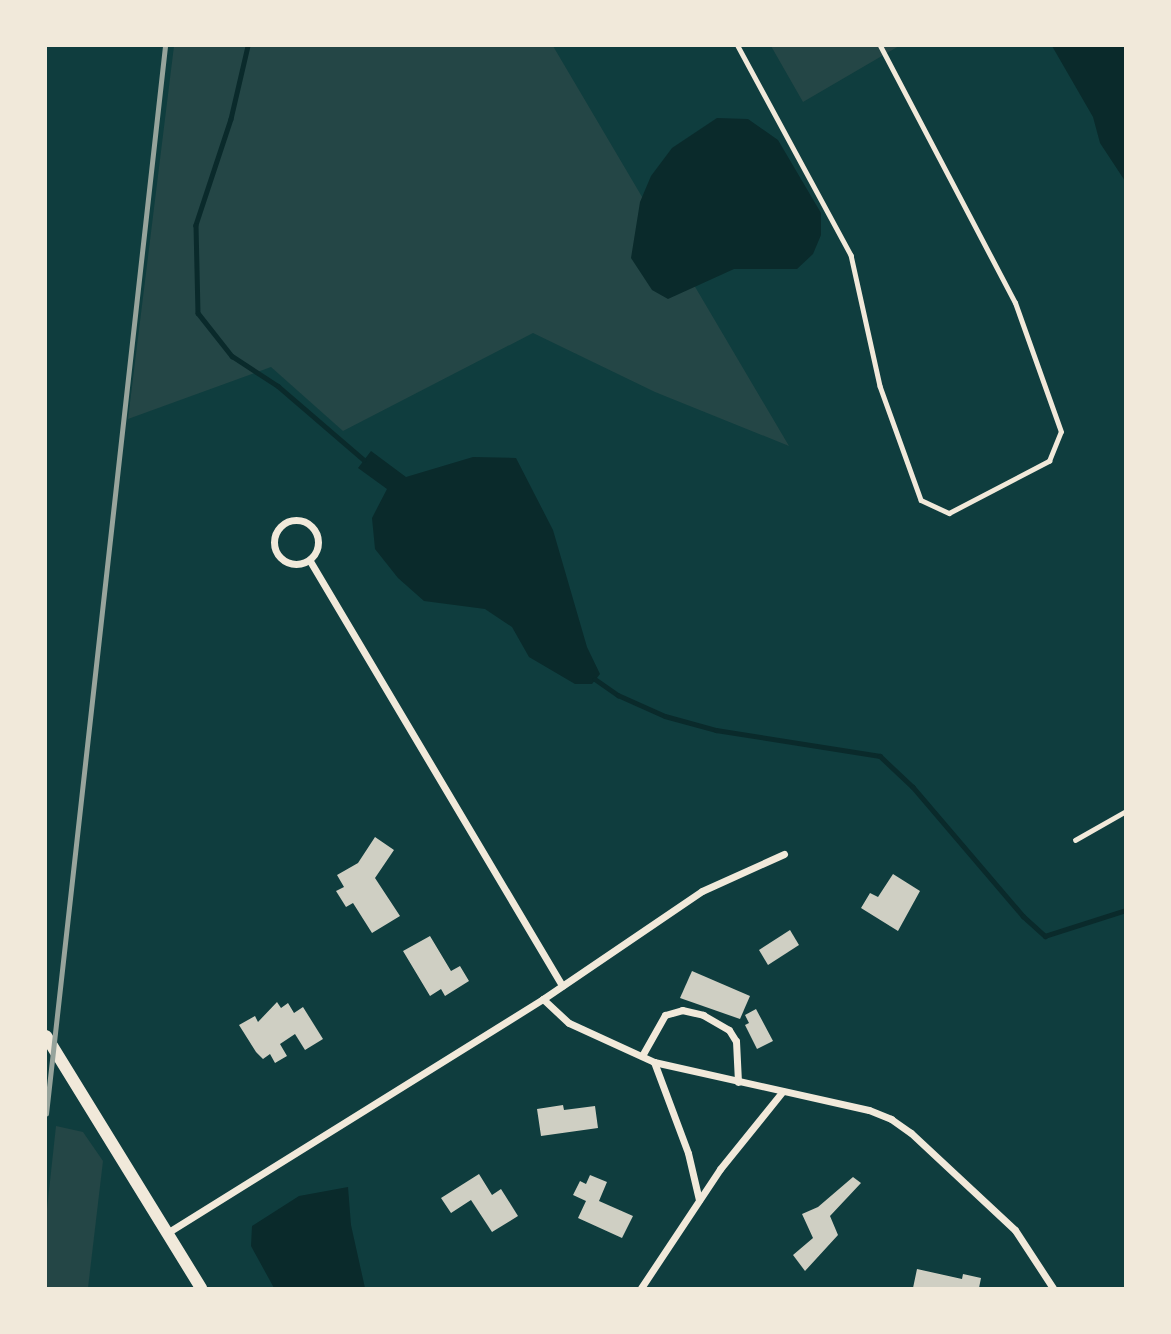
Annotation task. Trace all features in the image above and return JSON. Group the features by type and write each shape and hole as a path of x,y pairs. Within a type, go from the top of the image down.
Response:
{"street":[{"path":"300,520 315,529 319,546 310,561 293,565 278,556 274,539 283,524 300,520"},
{"path":"310,561 562,986"},
{"path":"167,1233 543,999 702,891 784,854"},
{"path":"543,999 569,1023 643,1054 654,1062 869,1110 911,1133 1015,1230 1053,1289"},
{"path":"643,1054 665,1015 682,1010 703,1015 729,1030 736,1041 738,1082"},
{"path":"46,1036 201,1289"},
{"path":"654,1062 688,1153 699,1200"},
{"path":"641,1289 699,1200 783,1091"}],"lane":[{"path":"738,46 851,255 880,386 922,500 950,513 1049,461 1061,432 1015,303 880,46"},
{"path":"1075,840 1125,811"}],"shaded area":[{"path":"174,46 553,46 789,446 655,392 533,333 343,431 271,367 128,419"},
{"path":"771,46 899,46 803,102"},
{"path":"1052,46 1125,46 1125,181 1100,143 1093,117"},
{"path":"717,118 748,119 778,140 821,213 821,235 813,254 797,269 734,269 668,299 652,290 631,258 640,202 651,176 672,148"},
{"path":"371,451 406,477 473,457 516,458 553,530 587,647 600,674 592,684 575,684 529,657 512,627 485,609 424,601 398,578 375,549 372,518 387,489 358,468"},
{"path":"56,1126 83,1132 103,1161 88,1288 46,1288 46,1218"},
{"path":"348,1187 351,1225 365,1288 274,1288 251,1246 252,1226 299,1196"}],"building":[{"path":"375,837 394,850 375,878 400,916 372,933 353,903 346,907 336,891 344,887 337,875 358,863"},
{"path":"893,874 920,891 898,931 861,908 870,893 878,897"},
{"path":"790,930 799,945 768,965 759,950"},
{"path":"430,936 451,971 460,966 469,981 445,996 441,989 430,996 403,951"},
{"path":"692,971 750,996 740,1019 680,998"},
{"path":"277,1002 281,1008 288,1003 294,1013 303,1007 323,1039 305,1050 295,1034 280,1044 287,1056 275,1063 270,1054 263,1059 256,1052 239,1025 255,1016 258,1022"},
{"path":"756,1009 773,1041 757,1049 745,1025 749,1023 745,1015"},
{"path":"563,1105 564,1110 595,1106 598,1128 541,1136 537,1109"},
{"path":"479,1174 492,1195 501,1189 518,1216 492,1232 471,1200 451,1213 441,1198"},
{"path":"590,1175 607,1182 599,1201 633,1216 622,1238 578,1218 586,1201 573,1195 580,1181 586,1184"},
{"path":"853,1177 861,1183 830,1216 838,1235 805,1271 793,1255 813,1238 802,1214 818,1207"},
{"path":"917,1269 962,1279 963,1274 981,1278 979,1288 913,1288"}],"waterway":[{"path":"248,46 231,119 196,225 198,313 232,356 278,386 364,460"},
{"path":"595,679 618,695 665,716 716,730 880,756 913,787 1023,916 1045,936 1126,910"}],"railway":[{"path":"46,1114 165,46"}]}
